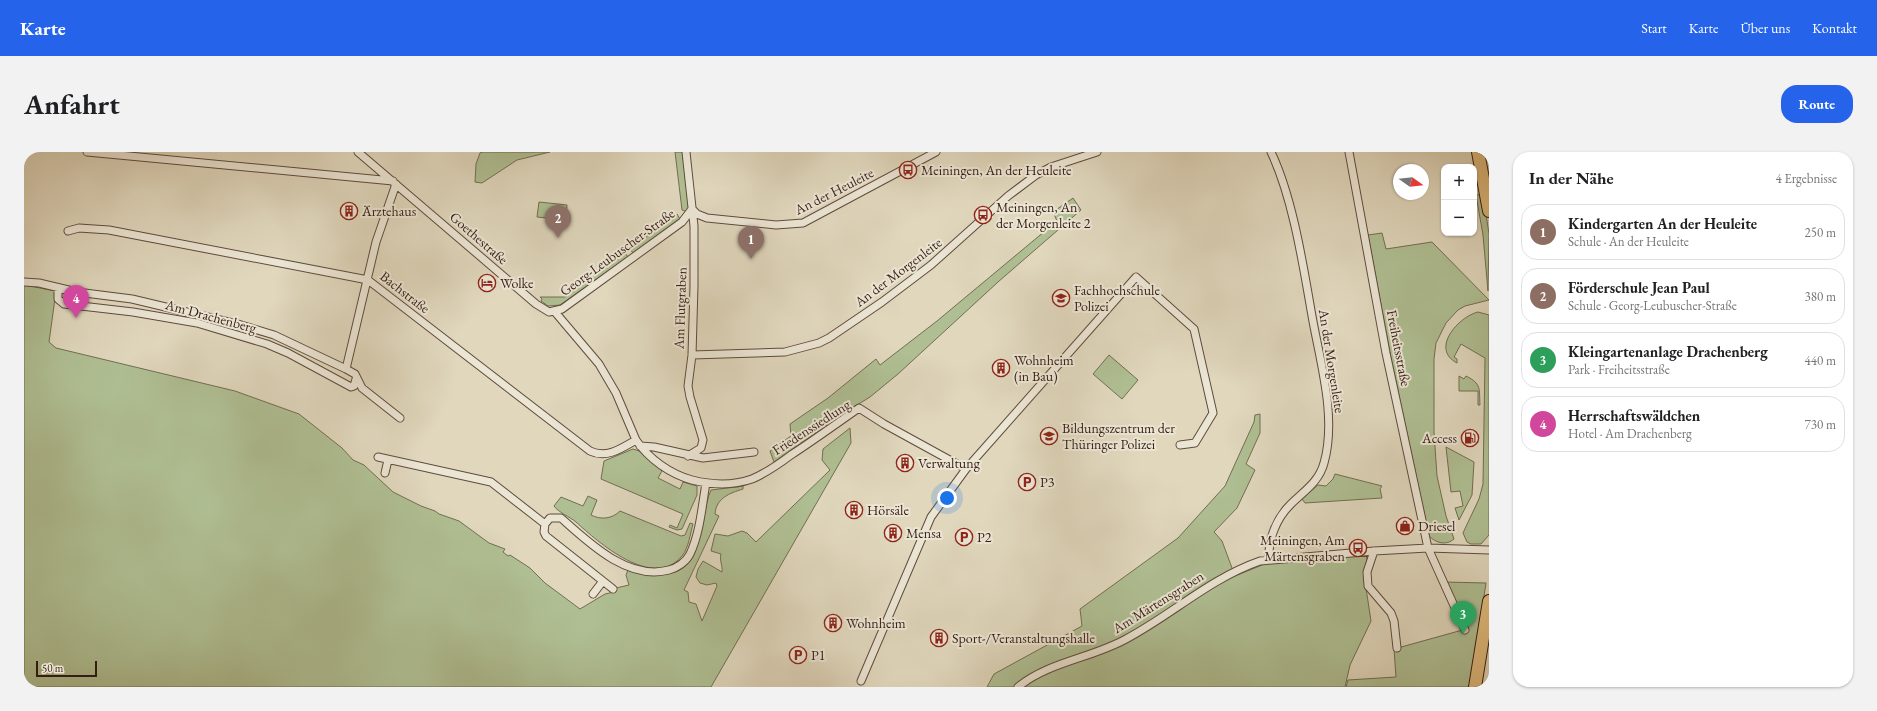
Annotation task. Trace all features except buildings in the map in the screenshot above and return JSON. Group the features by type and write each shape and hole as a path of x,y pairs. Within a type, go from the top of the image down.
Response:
{"main road":[{"path":"1478,152 1489,211"},
{"path":"1475,687 1489,601"}],"street":[{"path":"87,152 394,182 376,242 346,368"},
{"name":"Goethestraße","path":"358,152 536,304 544,310 555,312 599,364 616,394 638,443 672,473 706,483"},
{"name":"Am Flutgraben","path":"686,152 692,209 694,286 692,355 688,386 703,440 700,448 688,456"},
{"name":"An der Heuleite","path":"692,209 697,214 707,218 776,225 803,223 936,152"},
{"name":"An der Morgenleite","path":"692,355 785,352 819,343 829,338 882,302 931,265 1008,196 1036,175 1051,167 1097,152"},
{"name":"An der Morgenleite","path":"1269,560 1269,544 1277,524 1289,506 1312,485 1320,472 1327,446 1328,424 1325,389 1302,262 1285,192 1271,152"},
{"name":"Freiheitsstraße","path":"1349,152 1386,353 1428,548 1465,630"},
{"name":"Georg-Leubuscher-Straße","path":"555,312 562,309 682,222 692,209"},
{"name":"Bachstraße","path":"68,231 79,228 109,230 368,280 590,451 603,454 612,453 638,443"},
{"path":"861,680 930,517 966,469 1136,277 1194,329 1213,414 1195,443 1180,445"},
{"name":"Am Drachenberg","path":"24,282 39,283 58,288 132,299 240,325 274,335 346,368 355,374 356,379 362,388 400,418"},
{"name":"Am Drachenberg","path":"58,288 58,299 64,304 134,312 197,323 267,344 288,353 351,387 354,386 356,379"},
{"name":"Friedenssiedlung","path":"706,483 735,483 762,474 859,408 884,424 966,469"},
{"path":"638,443 688,456 703,458 754,452"},
{"path":"378,457 491,482 545,524"},
{"path":"385,473 388,460"},
{"path":"613,589 546,536 544,532 545,524 550,518 561,518 594,545 620,563 648,572 664,571 676,568 689,555 698,524 706,483"},
{"path":"1269,560 1428,548 1489,550"},
{"path":"1374,551 1367,572 1368,586 1391,613 1394,622 1397,648"},
{"name":"Am Märtensgraben","path":"1018,687 1043,672 1125,640 1217,581 1242,567 1269,560"},
{"path":"593,594 603,581"}],"green space":[{"path":"550,152 517,160 482,183 475,182 476,164 480,153"},
{"path":"675,152 683,152 689,205 687,212 682,210"},
{"path":"1483,194 1489,234 1488,291 1483,235 1477,195"},
{"path":"1073,198 1081,210 998,282 898,374 870,397 841,415 774,462 770,451 791,436 790,424 828,398 876,359 880,365 937,321 1057,221 1053,212"},
{"path":"539,202 567,205 566,220 537,217"},
{"path":"677,214 680,219 633,253 630,249"},
{"path":"1382,233 1386,249 1432,242 1489,300 1465,306 1458,310 1446,323 1436,343 1434,359 1434,432 1437,476 1446,516 1454,539 1444,543 1438,542 1429,536 1391,358 1368,235"},
{"path":"625,253 628,257 560,305 548,306 541,301 542,299 540,297 565,297"},
{"path":"24,285 56,291 49,342 56,348 235,391 299,414 342,448 353,460 364,465 393,492 439,514 459,521 489,543 505,549 503,552 508,556 510,555 530,568 545,583 580,609 605,594 614,592 616,588 629,585 626,575 628,570 656,575 675,572 683,568 690,561 695,552 711,490 743,486 743,489 724,497 718,504 715,514 719,516 684,590 688,592 689,602 696,604 702,621 717,586 716,583 707,585 700,583 696,577 698,569 703,561 722,572 720,559 721,554 711,551 715,534 728,536 742,531 747,533 756,542 830,470 822,460 823,449 850,428 851,443 711,687 24,687"},
{"path":"1478,312 1489,315 1489,535 1481,544 1471,544 1467,542 1463,533 1479,499 1483,484 1485,358 1461,344 1454,357 1457,359 1457,363 1449,357 1446,350 1450,334 1455,327 1462,320"},
{"path":"1109,355 1138,380 1122,399 1093,374"},
{"path":"1459,376 1464,379 1466,376 1477,384 1479,388 1480,405 1478,405 1478,391 1459,391"},
{"path":"1260,414 1260,433 1246,464 1255,470 1237,508 1214,532 1222,541 1235,576 1267,563 1363,554 1367,558 1364,575 1371,621 1350,665 1345,687 987,687 994,674 1082,626 1080,609 1178,538 1225,486 1254,422 1255,415"},
{"path":"1446,447 1474,462 1472,495 1459,520 1455,508 1463,506 1460,491 1451,492"},
{"path":"633,449 642,452 662,471 658,478 680,489 683,482 697,486 697,495 682,529 677,530 669,527 670,525 677,528 683,514 601,479 604,461"},
{"path":"1335,474 1382,486 1380,489 1382,498 1305,503 1302,499 1318,485 1326,486 1333,479"},
{"path":"588,496 597,500 591,515 595,517 606,518 614,516 620,511 681,536 685,535 690,523 693,524 688,545 682,556 670,565 656,568 642,566 626,560 598,541 554,506 561,497 583,506"},
{"path":"1444,582 1486,583 1470,687 1346,687 1348,680 1396,677 1394,649 1466,629"}],"place":[{"name":"Meiningen, An der Heuleite","path":"908,170"},
{"name":"Ärztehaus","path":"349,211"},
{"name":"Meiningen, An der Morgenleite 2","path":"983,215"},
{"name":"Förderschule Jean Paul","path":"558,238"},
{"name":"Kindergarten An der Heuleite","path":"751,259"},
{"name":"Wolke","path":"487,283"},
{"name":"Fachhochschule Polizei","path":"1061,298"},
{"name":"Herrschaftswäldchen","path":"76,318"},
{"name":"Wohnheim (in Bau)","path":"1001,368"},
{"name":"Bildungszentrum der Thüringer Polizei","path":"1049,436"},
{"name":"Access","path":"1470,438"},
{"name":"Verwaltung","path":"905,463"},
{"name":"P3","path":"1027,482"},
{"name":"Hörsäle","path":"854,510"},
{"name":"Driesel","path":"1405,526"},
{"name":"Mensa","path":"893,533"},
{"name":"P2","path":"964,537"},
{"name":"Meiningen, Am Märtensgraben","path":"1358,548"},
{"name":"Wohnheim","path":"833,623"},
{"name":"Kleingartenanlage Drachenberg","path":"1463,634"},
{"name":"Sport-/Veranstaltungshalle","path":"939,638"},
{"name":"P1","path":"798,655"}]}
